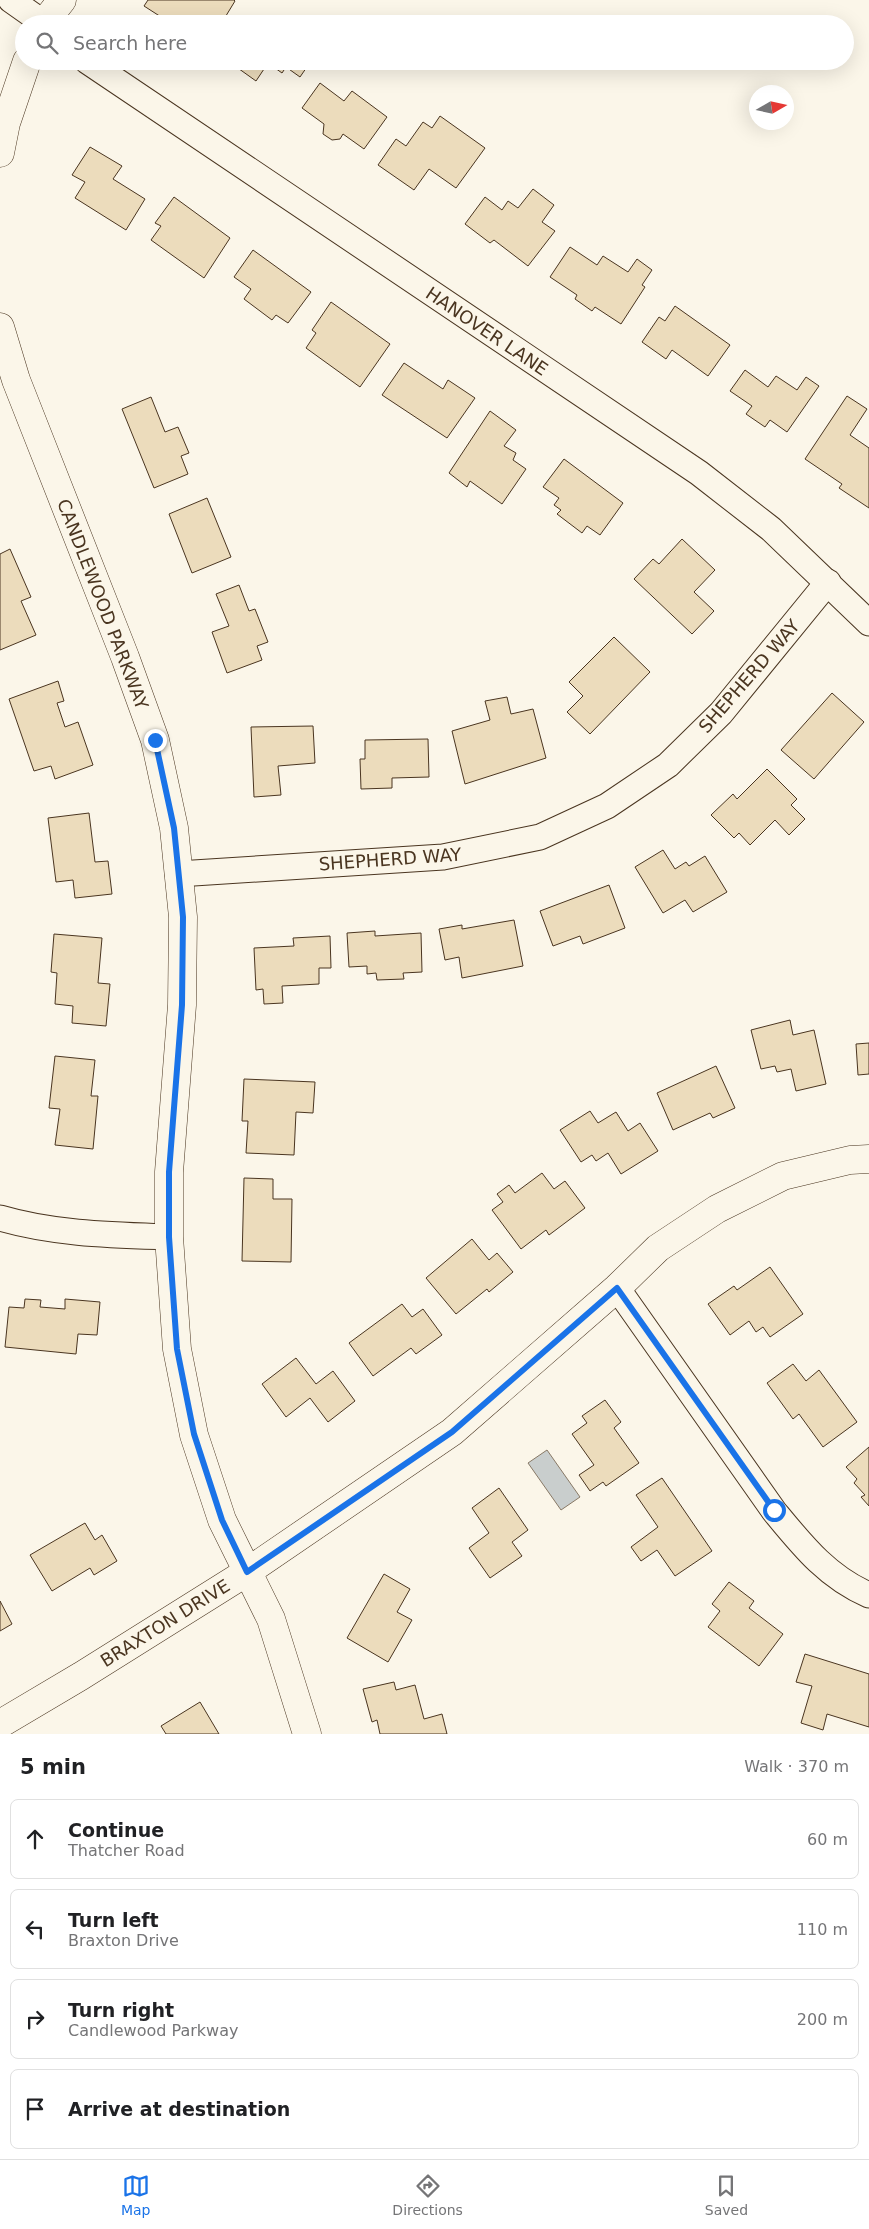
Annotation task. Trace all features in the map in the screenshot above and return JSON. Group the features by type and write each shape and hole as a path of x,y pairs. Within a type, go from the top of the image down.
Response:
{"street":[{"path":"11,0 33,15"},
{"path":"50,15 62,0"},
{"path":"0,152 6,123 24,70"},
{"name":"HANOVER LANE","path":"100,70 699,473 771,529 869,623"},
{"name":"CANDLEWOOD PARKWAY","path":"0,327 16,380 125,657 155,740 174,828 183,917 182,1005 169,1172 169,1237 177,1349 194,1434 222,1520 271,1619 306,1734"},
{"name":"SHEPHERD WAY","path":"178,874 443,857 540,837 607,806 668,765 721,713 828,582"},
{"name":"BRAXTON DRIVE","path":"0,1724 81,1676 247,1572 452,1432 617,1288 658,1248 717,1209 783,1176 850,1160 869,1159"},
{"path":"0,1218 16,1223 90,1234 169,1237"},
{"path":"617,1288 794,1536 823,1567 869,1595"}],"shaded area":[{"path":"547,1450 580,1497 561,1510 528,1463"}],"building":[{"path":"148,0 235,1 226,15 158,15 144,6"},
{"path":"241,70 263,70 256,81"},
{"path":"290,70 305,70 300,77"},
{"path":"320,83 344,101 352,91 387,117 364,149 343,134 340,139 332,140 323,134 324,124 302,108"},
{"path":"440,116 485,148 456,188 429,169 414,190 378,165 396,139 406,146 423,122 432,128"},
{"path":"90,147 122,166 113,179 145,199 126,230 75,198 85,182 72,175"},
{"path":"533,189 554,205 542,222 555,231 528,266 494,240 490,243 465,224 485,197 502,210 508,201 518,208"},
{"path":"174,197 230,238 204,278 151,240 161,226 155,223"},
{"path":"570,247 597,265 603,256 628,272 637,259 652,270 642,285 645,287 621,324 595,307 592,311 575,299 577,295 550,277"},
{"path":"253,250 311,292 288,323 276,315 272,320 244,299 251,289 234,277"},
{"path":"331,302 390,344 360,387 306,348 316,333 312,330"},
{"path":"675,306 730,345 708,376 672,350 666,359 642,342 659,317 665,321"},
{"path":"404,363 443,389 448,380 475,398 447,438 382,395"},
{"path":"745,370 768,387 776,376 797,390 806,377 819,386 787,432 770,420 765,427 746,414 752,406 730,391"},
{"path":"847,396 867,409 850,435 869,448 869,508 839,488 842,484 805,459"},
{"path":"151,397 165,432 178,427 189,453 181,456 188,474 154,488 122,409"},
{"path":"490,411 516,430 504,446 516,453 513,460 526,469 502,504 470,481 467,487 449,473"},
{"path":"564,459 623,503 600,535 587,526 582,533 557,514 561,510 554,505 559,498 543,487"},
{"path":"207,498 231,557 192,573 169,514"},
{"path":"682,539 715,570 694,592 714,611 692,634 634,579 653,559 659,564"},
{"path":"10,549 31,597 21,601 36,635 0,650 0,554"},
{"path":"239,585 249,611 255,609 268,642 257,646 262,660 227,673 212,632 229,626 216,594"},
{"path":"614,637 650,672 590,734 567,712 583,696 569,682"},
{"path":"58,681 64,701 57,703 65,727 78,722 93,765 55,779 51,766 34,771 9,699"},
{"path":"832,693 864,722 814,779 781,750"},
{"path":"507,697 511,714 533,709 546,758 465,784 452,731 490,720 485,701"},
{"path":"313,726 315,763 278,766 281,795 254,797 251,727"},
{"path":"428,739 429,777 392,778 392,788 361,789 360,759 365,759 365,740"},
{"path":"767,769 797,799 791,805 805,819 789,835 775,820 750,845 739,833 734,838 711,815 733,794 737,799"},
{"path":"89,813 95,862 108,861 112,894 75,898 73,880 56,882 48,818"},
{"path":"663,850 675,869 686,862 689,866 705,856 727,892 693,912 685,900 663,913 635,867"},
{"path":"609,885 625,928 583,944 580,936 553,946 540,911"},
{"path":"514,920 523,966 462,978 459,957 445,960 439,929 462,925 462,929"},
{"path":"375,931 375,936 421,933 422,972 403,973 404,979 377,980 376,973 367,974 367,966 349,967 347,933"},
{"path":"54,934 102,938 98,983 110,984 106,1026 72,1023 73,1006 55,1004 57,973 51,972"},
{"path":"330,936 331,968 319,968 319,984 282,986 283,1003 264,1004 263,989 256,990 254,948 294,946 293,938"},
{"path":"790,1020 793,1035 814,1030 826,1084 796,1091 791,1069 777,1072 775,1066 761,1069 751,1030"},
{"path":"869,1043 869,1074 858,1075 856,1044"},
{"path":"55,1056 95,1060 91,1096 98,1096 93,1149 55,1145 60,1109 49,1108"},
{"path":"716,1066 735,1108 713,1118 710,1113 673,1130 657,1093"},
{"path":"244,1079 315,1082 313,1113 296,1112 294,1155 246,1153 248,1121 242,1121"},
{"path":"590,1111 598,1123 616,1112 628,1131 640,1123 658,1151 621,1174 608,1153 596,1161 592,1155 581,1162 560,1130"},
{"path":"542,1173 554,1189 565,1181 585,1208 549,1235 546,1230 521,1249 492,1210 503,1202 497,1194 509,1185 515,1193"},
{"path":"244,1178 273,1179 273,1199 292,1199 291,1262 242,1261"},
{"path":"472,1239 489,1260 497,1253 513,1272 489,1292 487,1289 456,1314 426,1278"},
{"path":"770,1267 803,1314 770,1337 763,1327 756,1332 749,1321 730,1335 708,1304 734,1286 737,1290"},
{"path":"25,1299 41,1300 40,1307 65,1309 65,1299 100,1302 97,1335 78,1334 76,1354 5,1347 9,1307 24,1308"},
{"path":"402,1304 412,1317 423,1309 442,1335 416,1354 411,1348 373,1376 349,1343"},
{"path":"296,1358 316,1384 333,1371 355,1401 328,1422 310,1398 286,1417 262,1384"},
{"path":"793,1364 806,1381 819,1370 857,1422 823,1447 799,1414 793,1419 767,1383"},
{"path":"605,1400 621,1422 614,1428 639,1463 606,1486 603,1482 590,1491 579,1475 594,1465 572,1434 587,1423 582,1416"},
{"path":"869,1447 869,1506 861,1497 865,1495 854,1483 857,1479 846,1467"},
{"path":"662,1478 712,1551 675,1576 657,1550 641,1561 631,1547 658,1527 636,1495"},
{"path":"499,1488 528,1530 512,1542 522,1556 490,1578 469,1548 489,1533 472,1508"},
{"path":"85,1523 95,1540 102,1535 117,1561 94,1575 90,1568 52,1591 30,1555"},
{"path":"384,1574 410,1589 397,1612 412,1620 388,1662 347,1638"},
{"path":"729,1582 754,1601 749,1608 783,1634 759,1666 708,1627 720,1611 712,1604"},
{"path":"0,1601 12,1624 0,1631"},
{"path":"805,1654 869,1674 869,1727 827,1714 823,1730 801,1723 812,1686 796,1682"},
{"path":"394,1682 396,1690 415,1685 424,1719 442,1714 447,1734 380,1734 377,1720 372,1722 363,1689"},
{"path":"200,1702 219,1734 166,1734 161,1726"}],"route":[{"path":"155,740 174,828 183,917 182,1005 169,1172 169,1237 177,1349 194,1434 222,1520 247,1572 452,1432 617,1288 774,1510"}]}
